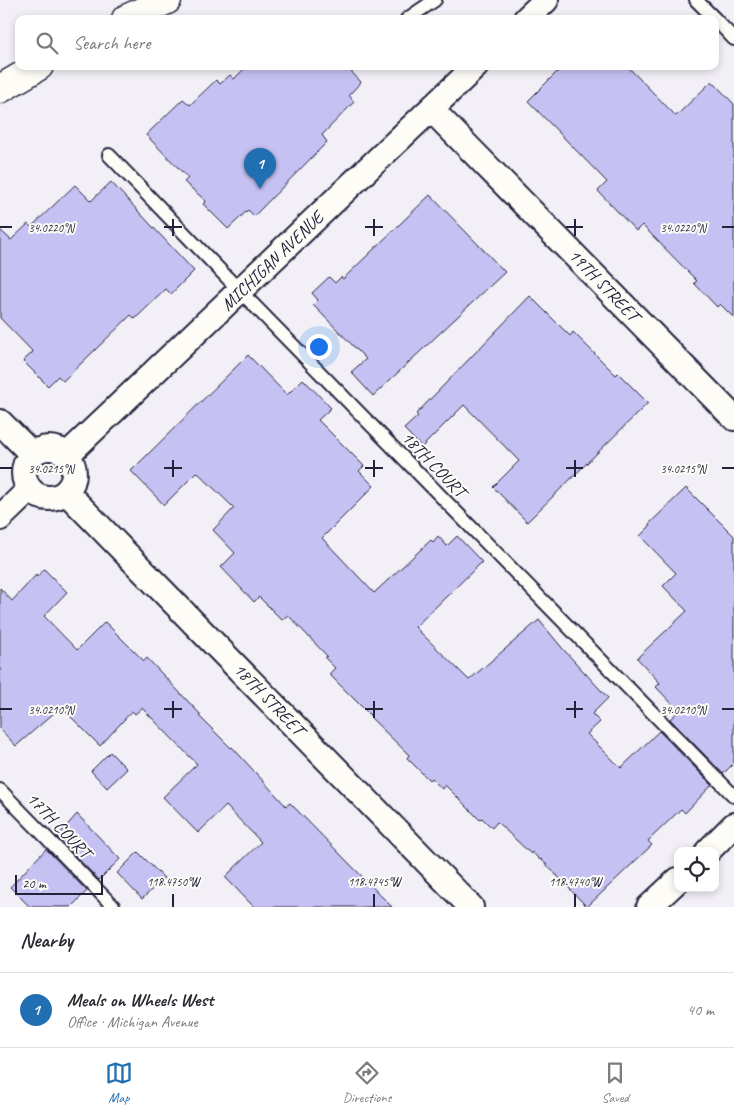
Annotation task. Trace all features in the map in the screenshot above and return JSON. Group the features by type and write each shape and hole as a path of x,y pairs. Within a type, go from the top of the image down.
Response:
{"highway":[{"path":"135,15 167,0"},
{"path":"0,89 32,70"}],"street":[{"path":"530,15 546,0"},
{"name":"MICHIGAN AVENUE","path":"67,455 472,70"},
{"name":"19TH STREET","path":"431,109 734,418"},
{"path":"0,422 32,454"},
{"path":"43,448 52,448 67,455 72,462 74,470 71,486 66,492 59,496 43,498 29,490 23,474 24,465 32,454 43,448"},
{"path":"0,518 29,490"},
{"name":"18TH STREET","path":"66,492 471,907"},
{"path":"712,847 734,826"},
{"path":"649,907 674,884"}],"lane":[{"path":"414,15 435,0"},
{"path":"696,0 711,15"},
{"path":"719,23 734,39"},
{"name":"18TH COURT","path":"109,155 734,796"},
{"name":"17TH COURT","path":"0,790 114,907"}],"building":[{"path":"243,70 350,70 361,82 349,95 354,102 322,135 327,142 254,216 248,210 228,229 203,204 206,201 184,182 188,178 146,135 183,99 190,105 216,80 220,84 230,75 234,79"},
{"path":"559,70 631,70 676,116 712,81 734,104 734,318 720,304 717,307 694,283 697,281 642,225 636,231 598,191 607,182 528,101"},
{"path":"111,182 194,271 171,294 166,289 135,319 131,315 63,381 58,376 48,386 23,361 33,352 0,318 0,230 11,240 28,224 31,227 75,185 91,201"},
{"path":"430,195 505,272 373,396 351,372 366,359 313,305 318,300 312,293 329,277 335,283 341,277 343,279"},
{"path":"530,296 570,336 573,332 616,375 618,373 648,403 527,522 493,487 519,461 464,405 422,447 404,429 418,416 416,414"},
{"path":"248,355 287,395 303,379 331,408 318,420 364,466 359,471 374,486 322,538 374,593 431,540 433,542 438,536 447,546 457,536 482,562 415,627 469,680 539,620 608,698 592,714 600,722 587,734 621,768 659,731 712,785 685,813 681,809 648,841 652,845 587,907 541,859 532,852 531,854 497,822 492,828 482,818 480,820 445,785 442,789 431,778 429,780 407,758 409,755 329,674 335,668 325,658 327,656 288,615 282,620 259,597 254,602 221,567 235,553 213,530 234,508 197,472 164,505 131,471"},
{"path":"686,488 734,536 734,763 723,774 670,719 679,711 656,687 660,683 637,658 687,611 663,586 676,573 640,536 650,526 649,524"},
{"path":"44,569 67,592 44,616 77,650 105,622 144,661 147,658 201,715 199,716 232,747 286,806 290,803 392,907 254,907 225,877 261,842 226,806 198,833 163,797 197,764 142,708 135,714 132,711 100,746 61,707 16,746 0,729 0,588 12,601"},
{"path":"110,752 127,769 107,788 91,771"},
{"path":"77,814 120,859 99,880 57,837"},
{"path":"46,849 87,891 71,907 30,907 10,887"},
{"path":"138,852 164,878 142,899 117,873"}],"place":[{"name":"Meals on Wheels West","path":"260,189"}]}
